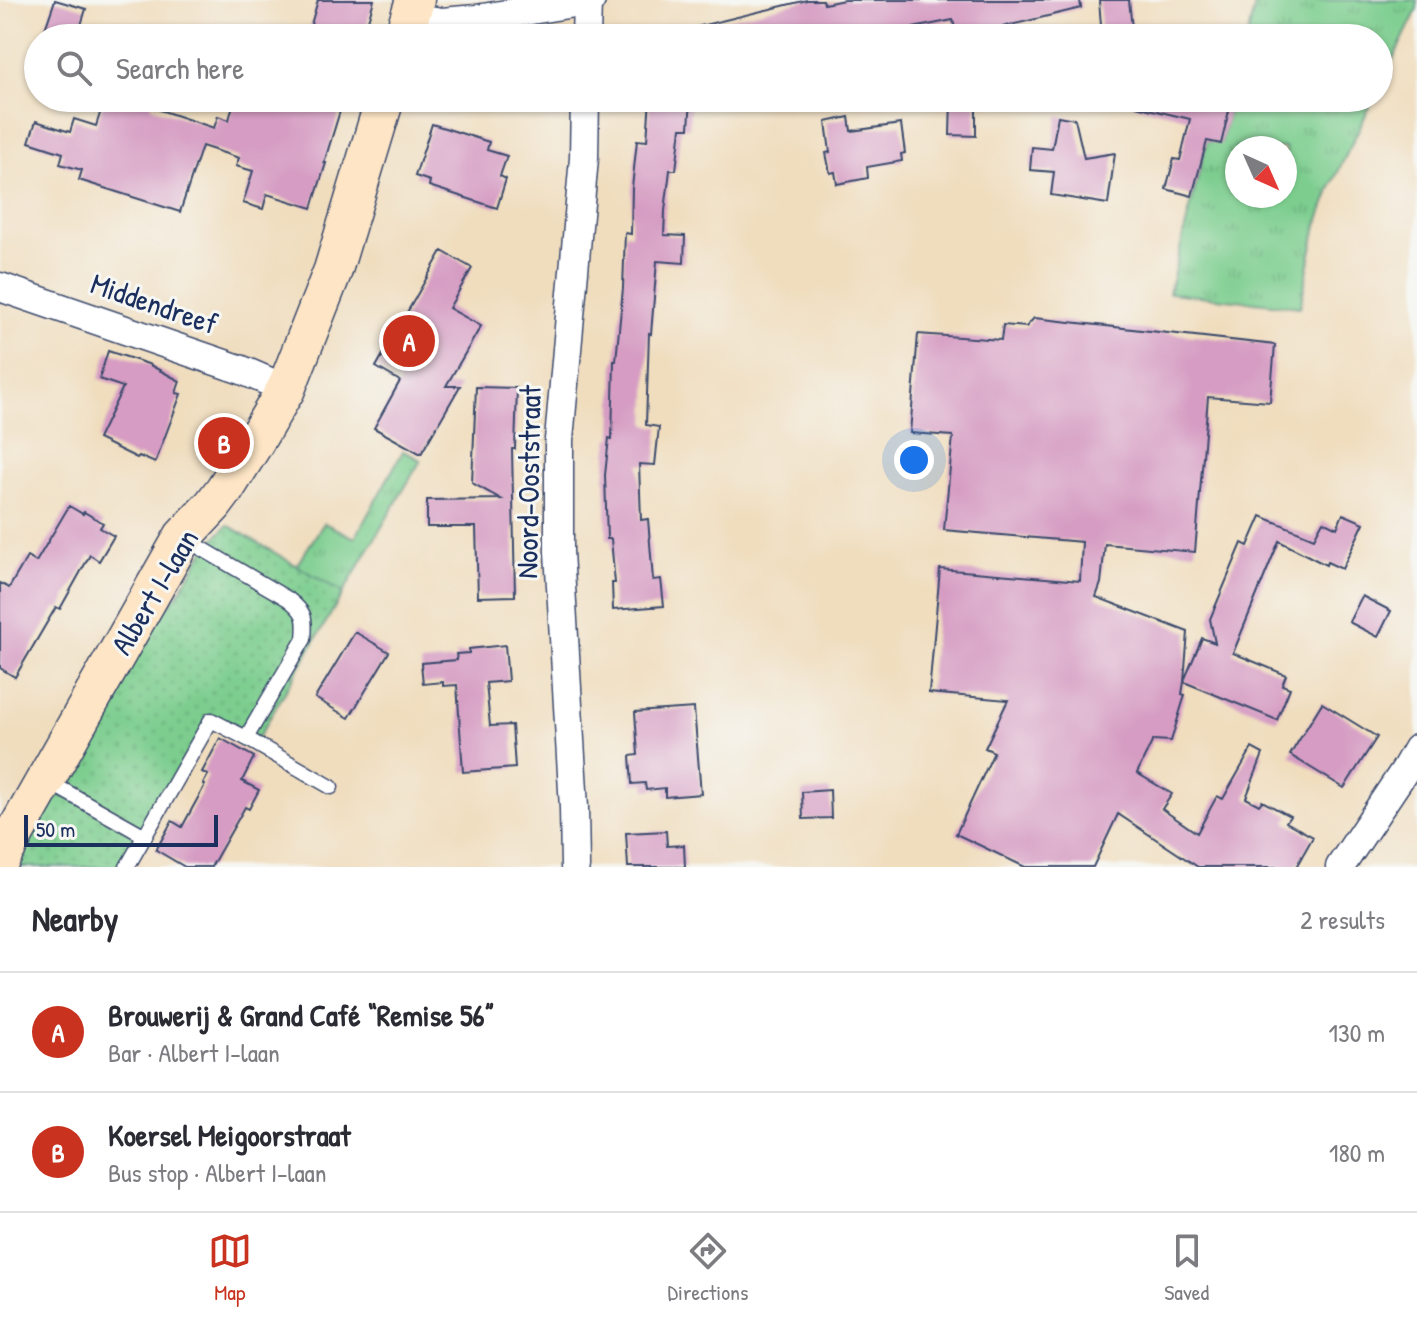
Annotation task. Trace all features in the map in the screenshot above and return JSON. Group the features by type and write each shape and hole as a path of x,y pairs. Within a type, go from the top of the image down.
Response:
{"street":[{"path":"409,18 442,22 477,19 589,0 587,24"},
{"name":"Albert I-laan","path":"0,862 183,537 225,489 286,389 333,270 381,112"},
{"name":"Noord-Ooststraat","path":"575,867 559,552 559,440 584,158 585,112"},
{"name":"Middendreef","path":"0,287 242,370 286,389"},
{"path":"1340,867 1417,749"}],"lane":[{"path":"183,537 302,610 304,639 246,738"},
{"path":"127,867 211,720 331,787"},
{"path":"46,780 145,836"},
{"path":"0,862 8,867"}],"green space":[{"path":"1256,0 1417,0 1417,10 1393,59 1393,24 1250,24"},
{"path":"1229,112 1367,112 1334,180 1317,225 1300,307 1169,293 1207,141 1221,143"},
{"path":"403,451 421,460 343,593 296,566 324,523 355,538"},
{"path":"228,525 343,593 258,738 212,714 124,867 14,867 161,614 179,593 206,547"}],"building":[{"path":"55,0 86,9 81,24 47,24"},
{"path":"318,0 374,0 367,24 311,24"},
{"path":"807,0 823,0 824,4 844,0 1080,0 1081,8 1015,24 954,24 953,20 933,24 709,24"},
{"path":"1099,0 1129,0 1132,24 1101,24"},
{"path":"100,112 166,112 214,128 218,116 229,120 231,112 340,112 312,208 267,194 263,209 243,203 253,171 236,166 239,158 202,146 180,212 79,180 82,170 60,164 63,153 29,142 36,121 70,132 74,119 96,126"},
{"path":"649,112 690,112 689,128 681,128 676,170 670,170 664,235 685,236 684,263 657,261 649,333 646,425 659,427 655,465 639,464 641,520 648,519 653,580 661,579 664,606 613,610 612,583 615,583 611,539 607,539 605,475 609,438 612,439 614,361 623,288 625,233 631,234 637,140 647,141"},
{"path":"951,112 976,112 976,136 950,135"},
{"path":"1161,112 1229,112 1221,144 1207,141 1192,196 1166,189 1174,159 1180,160 1190,119"},
{"path":"1058,116 1075,119 1084,158 1115,153 1108,204 1051,195 1054,172 1030,170 1032,147 1052,149"},
{"path":"849,117 851,131 901,124 905,153 901,154 902,161 867,167 868,178 837,184 835,172 830,173 826,153 830,152 826,122"},
{"path":"432,124 489,142 487,150 507,156 500,176 506,179 497,208 429,186 430,181 415,176"},
{"path":"442,251 472,268 449,308 481,326 446,386 460,386 421,454 374,428 400,381 376,367"},
{"path":"1034,318 1275,345 1270,402 1208,397 1195,552 1105,544 1101,583 1096,597 1188,632 1184,681 1202,638 1215,643 1210,619 1242,543 1248,546 1261,516 1314,538 1323,521 1337,528 1343,514 1364,523 1342,569 1327,562 1326,565 1279,541 1233,653 1286,675 1282,685 1290,688 1277,720 1184,682 1182,694 1185,695 1171,741 1153,740 1137,773 1172,794 1162,809 1197,833 1217,796 1223,799 1252,748 1263,754 1246,798 1259,805 1262,801 1290,816 1286,822 1313,837 1296,867 1198,867 1118,814 1093,867 1025,867 956,834 994,752 985,748 1008,700 929,693 940,569 1080,581 1082,542 944,530 953,436 910,433 918,334 1001,340 1003,325 1026,327"},
{"path":"108,351 148,364 180,381 176,393 181,394 155,463 98,439 123,387 99,379"},
{"path":"476,387 517,388 515,449 512,449 515,596 478,597 476,527 427,527 427,500 501,499 472,483"},
{"path":"69,506 103,523 100,528 114,536 99,561 90,555 60,609 56,607 15,677 0,668 0,583 9,588 27,557 36,562"},
{"path":"1362,596 1391,611 1378,637 1349,622"},
{"path":"355,632 389,652 349,718 315,698"},
{"path":"505,645 508,681 486,683 490,726 512,725 515,768 463,772 457,685 443,686 443,682 423,684 421,663 457,660 456,654 469,653 469,649"},
{"path":"1322,703 1377,737 1344,788 1290,755"},
{"path":"694,708 701,794 665,797 665,788 646,790 645,783 632,784 630,756 638,755 635,712"},
{"path":"220,738 254,757 242,781 259,790 249,809 245,807 211,867 185,867 156,850 172,821 182,827 205,785 208,775 202,772"},
{"path":"830,790 831,818 803,819 802,792"},
{"path":"666,831 667,846 684,845 685,867 628,867 626,833"}],"place":[{"name":"Brouwerij & Grand Café “Remise 56”","path":"409,341"},
{"name":"Koersel Meigoorstraat","path":"224,443"}]}
